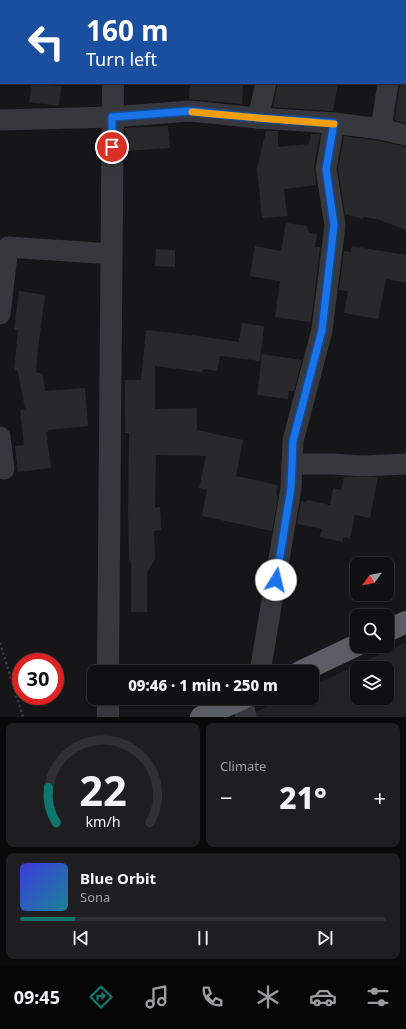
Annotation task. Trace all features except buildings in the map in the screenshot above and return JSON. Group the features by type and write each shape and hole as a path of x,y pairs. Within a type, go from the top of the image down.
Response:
{"highway":[{"path":"394,628 406,622"},
{"path":"315,665 350,648"},
{"path":"201,717 244,705"}],"street":[{"path":"108,665 113,84"},
{"path":"258,118 266,84"},
{"path":"381,129 388,84"},
{"path":"0,120 112,117 190,111 258,118 334,123 381,129 406,135"},
{"path":"261,665 291,488 293,441 322,330 334,225 326,169 334,123"},
{"path":"0,314 8,247 112,254"},
{"path":"0,437 4,469"},
{"path":"292,464 364,466 406,464"},
{"path":"108,705 108,717"}],"path":[{"path":"0,643 23,717"}],"shaded area":[{"path":"406,642 406,717 246,717 271,705 319,705 319,683 350,668 350,705 394,705 394,661 365,661 382,653 394,653 394,648"}],"slow traffic":[{"path":"192,112 334,124"}],"route":[{"path":"112,147 112,117 190,111 258,118 334,123 326,169 334,225 322,330 293,441 291,488 276,580"}]}
